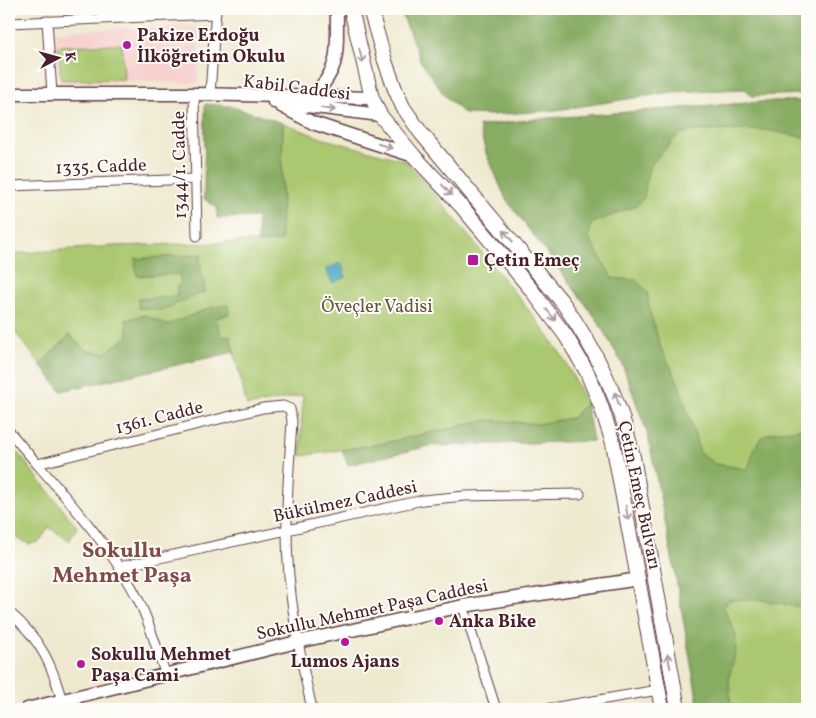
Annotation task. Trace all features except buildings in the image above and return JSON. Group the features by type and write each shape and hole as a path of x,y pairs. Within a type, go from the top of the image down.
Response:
{"main road":[{"path":"312,96 325,83 334,69 337,9"},
{"name":"Çetin Emeç Bulvarı","path":"351,9 372,98 380,115 414,156 462,207 530,288 566,336 587,372 614,443 662,709"},
{"name":"Çetin Emeç Bulvarı","path":"370,9 384,61 403,107 421,133 563,303 583,331 613,390 626,427 678,709"},
{"path":"372,98 394,89"},
{"name":"Kabil Caddesi","path":"9,94 210,94 372,98"},
{"name":"Kabil Caddesi","path":"210,94 380,115"},
{"path":"275,102 313,123 414,156"},
{"path":"380,115 403,107"},
{"path":"639,578 654,576"},
{"name":"Sokullu Mehmet Paşa Caddesi","path":"27,709 63,705 165,673 463,606 639,578"}],"street":[{"path":"9,23 216,11 210,94"},
{"path":"47,21 52,93"},
{"name":"1344/1. Cadde","path":"194,94 197,236"},
{"name":"1335. Cadde","path":"9,186 195,179"},
{"name":"1361. Cadde","path":"37,464 263,408 283,406 290,409 292,421 286,530"},
{"path":"9,431 119,567 139,602 165,673"},
{"name":"Bükülmez Caddesi","path":"119,567 423,500 480,496 580,494"},
{"path":"286,530 297,642 312,709"},
{"path":"463,606 496,709"},
{"path":"9,612 34,636 49,660 56,677 63,705"},
{"path":"546,709 658,690"}],"shaded area":[{"name":"Pakize Erdoğu İlköğretim Okulu","path":"177,26 198,27 198,84 150,81 59,83 56,31"}],"green space":[{"path":"400,9 807,9 807,94 752,96 745,89 673,92 557,110 492,115 464,114 445,96 421,62"},
{"path":"122,44 124,79 61,80 58,46"},
{"path":"775,101 807,101 807,709 699,709 648,435 622,363 596,318 506,199 486,153 479,126 537,119"},
{"path":"775,101 807,101 807,138 766,130 691,131 679,134 654,161 648,171 644,198 635,206 591,224 589,238 612,278 636,280 647,291 650,312 661,348 679,384 700,453 715,464 747,469 755,447 761,438 773,433 807,426 807,607 762,600 728,600 724,608 736,635 735,655 729,677 731,709 699,709 648,435 622,363 596,318 506,199 486,153 479,126 537,119"},
{"path":"205,104 230,106 283,123 281,241 258,243 257,217 217,218 217,207 204,199"},
{"name":"Öveçler Vadisi","path":"283,123 321,138 406,161 535,318 563,357 586,403 572,418 538,424 487,420 380,444 300,456 303,395 247,406 234,352 61,391 9,324 9,254 114,246 281,241"},
{"path":"202,254 200,261 205,292 162,310 139,308 138,299 177,296 177,287 180,286 180,274 137,276 135,259"},
{"path":"228,305 229,314 216,318 222,337 230,335 234,352 61,391 40,364 70,335 85,350 105,353 128,336 126,320 145,315 167,325 212,307"},
{"path":"586,403 593,441 430,446 348,465 342,450 380,444 487,420 538,424 572,418"},
{"path":"9,442 77,527 69,541 49,527 39,542 29,544 9,534"}],"water":[{"path":"341,263 346,277 332,283 326,269"}],"place":[{"name":"Pakize Erdoğu İlköğretim Okulu","path":"127,45"},
{"name":"Çetin Emeç","path":"473,260"},
{"name":"Anka Bike","path":"439,621"},
{"name":"Lumos Ajans","path":"345,642"},
{"name":"Sokullu Mehmet Paşa Cami","path":"81,664"}],"district":[{"name":"Sokullu Mehmet Paşa","path":"122,562"}]}
